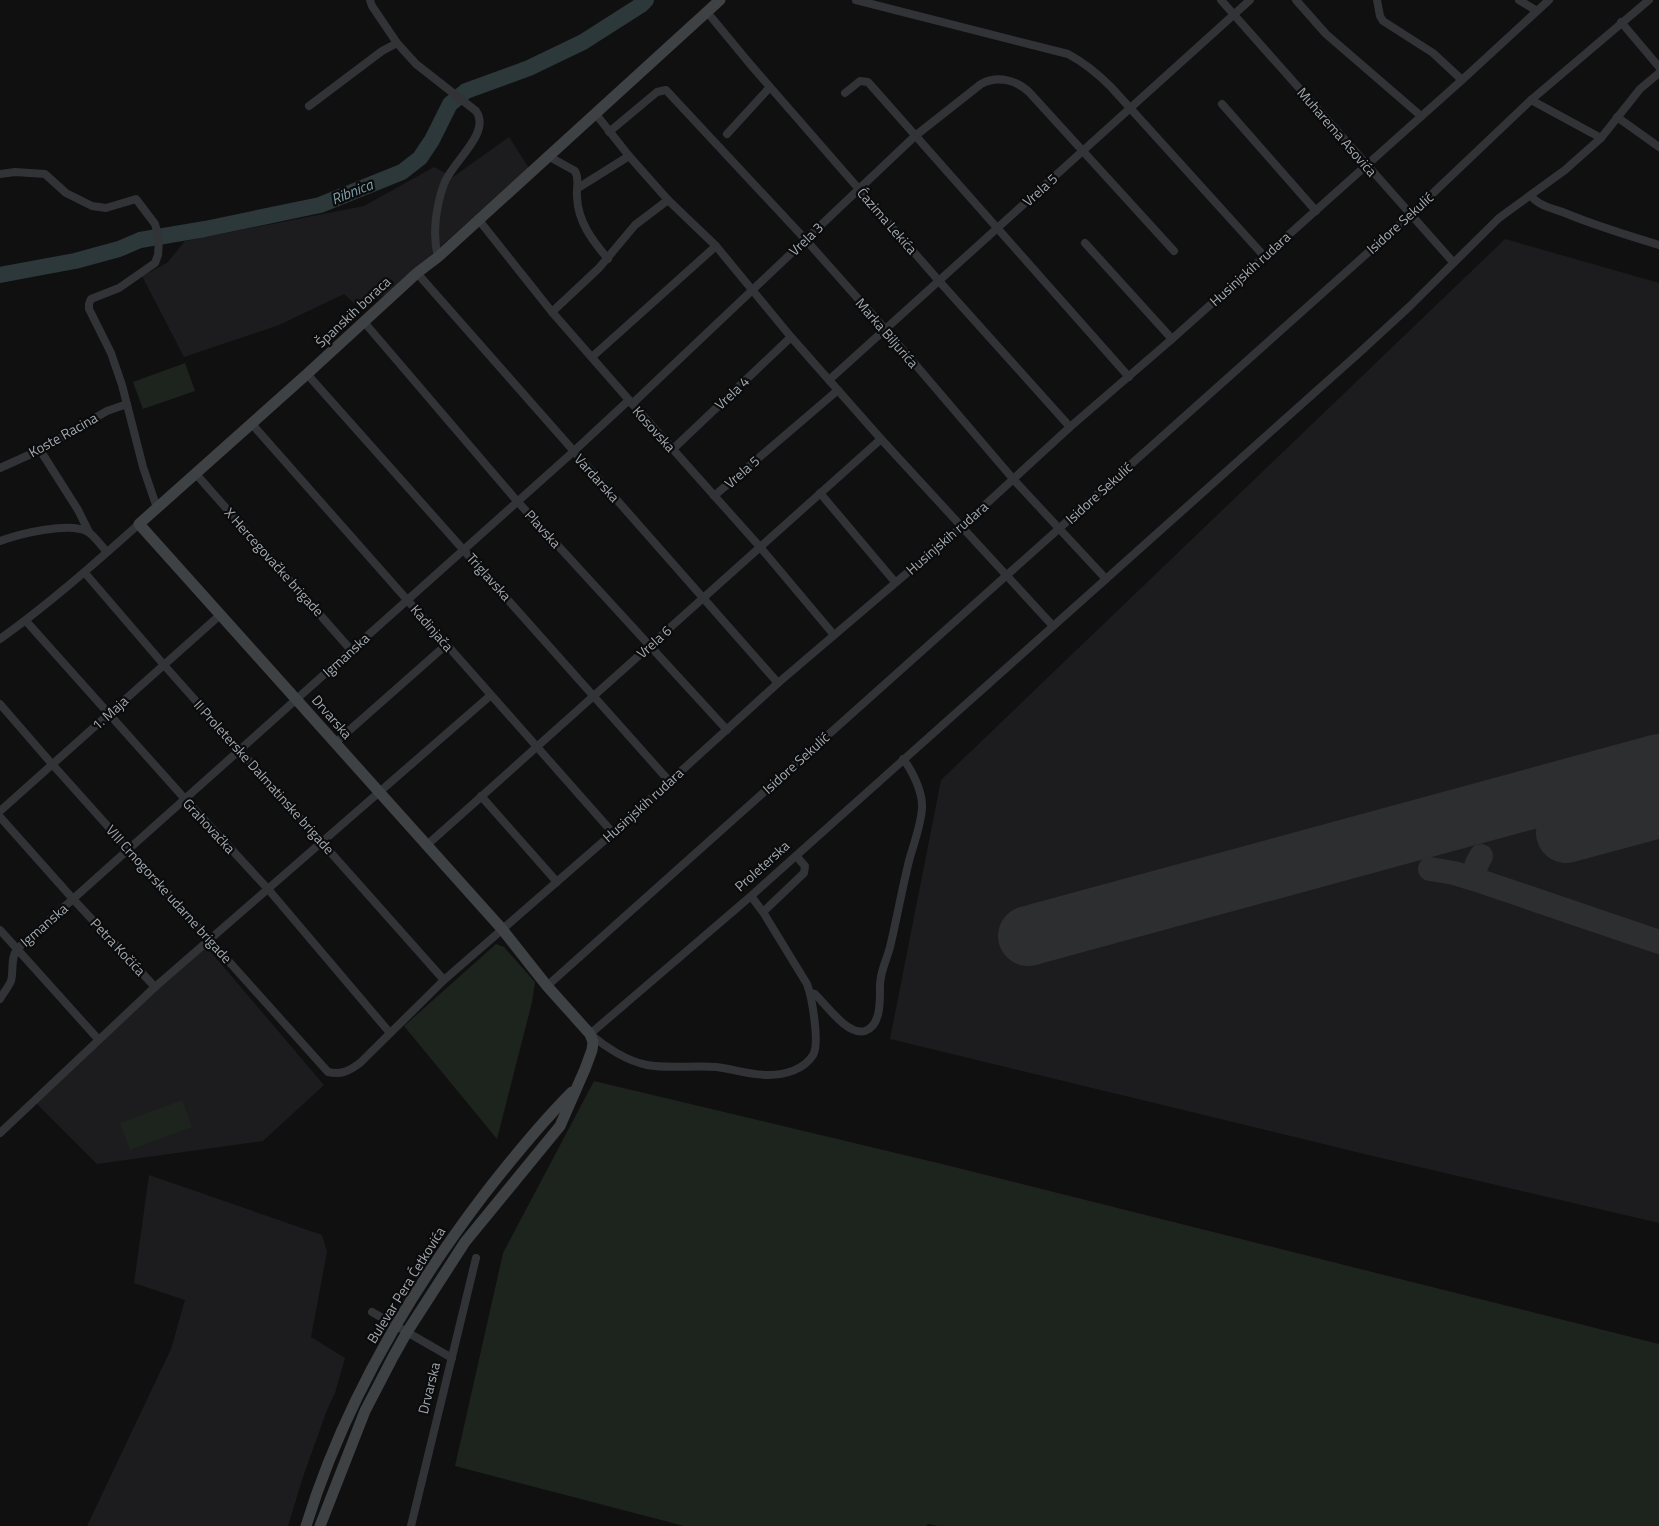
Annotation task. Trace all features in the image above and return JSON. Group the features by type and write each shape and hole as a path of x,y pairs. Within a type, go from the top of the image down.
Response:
{"main road":[{"name":"Španskih boraca","path":"139,524 307,374 416,273 438,257 720,0"},
{"name":"Drvarska","path":"139,524 502,930"},
{"path":"502,930 547,986 590,1034"},
{"name":"Bulevar Pera Ćetkovića","path":"320,1526 365,1411 407,1332 465,1242 560,1126 592,1050 594,1042 590,1034"},
{"name":"Bulevar Pera Ćetkovića","path":"306,1526 335,1443 395,1326 459,1228 545,1119 577,1087"}],"street":[{"path":"370,0 397,43 421,68 478,114 480,124 471,144 449,173 444,185 435,231 438,257"},
{"path":"856,0 1068,54 1081,61 1098,74 1264,256"},
{"name":"Muharema Asovića","path":"1221,0 1453,262"},
{"name":"Vrela 5","path":"829,380 1250,0"},
{"path":"1296,0 1326,34 1421,116"},
{"path":"1377,0 1380,16 1384,21 1433,53 1462,80"},
{"path":"1519,0 1536,11"},
{"name":"Husinjskih rudara","path":"344,1073 360,1063 444,980 613,833 778,683 1014,480 1070,427 1172,339 1549,0"},
{"name":"Isidore Sekulić","path":"547,986 1410,215 1531,100 1649,0"},
{"name":"Ćazima Lekića","path":"707,12 939,281 1070,427"},
{"path":"1621,22 1659,67"},
{"path":"309,106 382,51 397,43"},
{"name":"Proleterska","path":"590,1034 751,896 1359,352 1409,307 1499,218 1565,170 1600,138 1640,89 1659,72"},
{"name":"Vrela 3","path":"630,402 753,291 915,136 986,82 996,79 1007,80 1025,88 1083,150"},
{"path":"845,93 860,81 868,82 1129,377"},
{"path":"727,134 770,87"},
{"name":"Marka Biljurića","path":"609,132 657,92 666,90 805,240 885,329 1014,480 1106,579"},
{"path":"1531,100 1600,138"},
{"path":"1222,104 1316,210"},
{"path":"595,113 629,156 668,200 716,246 829,380 1053,626"},
{"path":"1617,117 1659,147"},
{"path":"1083,150 1174,251"},
{"path":"548,156 575,170 578,176 576,195 585,229 608,259"},
{"path":"578,188 629,156"},
{"path":"0,174 15,172 45,174 66,193 92,206 106,208 136,199 155,224 159,240 158,255 155,263 119,288 91,299 88,304 111,353 143,467 157,508"},
{"path":"1531,196 1537,202 1600,227 1659,245"},
{"path":"552,312 600,268 635,225 668,200"},
{"name":"Kosovska","path":"478,219 552,312 760,547 834,635"},
{"path":"1085,243 1172,339"},
{"path":"592,357 716,246"},
{"name":"Vardarska","path":"416,273 778,683"},
{"name":"Plavska","path":"364,322 518,501 727,730"},
{"name":"Vrela 4","path":"673,449 792,337"},
{"name":"Triglavska","path":"307,374 670,782"},
{"name":"Vrela 5","path":"714,496 838,390"},
{"name":"Igmanska","path":"17,949 463,549 630,402"},
{"name":"Koste Racina","path":"0,468 40,450 106,411 126,404"},
{"name":"Kadinjača","path":"251,423 613,833"},
{"name":"Vrela 6","path":"427,845 881,438"},
{"path":"40,450 78,510 89,532 107,552"},
{"name":"X Hercegovačke brigade","path":"196,474 351,650"},
{"path":"820,493 895,582"},
{"name":"Španskih boraca","path":"0,639 85,573 139,524"},
{"path":"0,541 19,534 74,526 89,532"},
{"name":"II Proleterske Dalmatinske brigade","path":"85,573 164,665 444,980"},
{"name":"1. Maja","path":"0,811 220,615"},
{"name":"Grahovačka","path":"26,620 185,799 268,889 390,1033"},
{"path":"335,743 446,645"},
{"path":"0,1134 155,987 491,695"},
{"name":"VIII Crnogorske udarne brigade","path":"0,704 328,1072 344,1073"},
{"path":"810,993 815,994 850,1029 860,1032 866,1030 877,1020 880,976 895,926 922,808 919,792 904,759"},
{"path":"481,796 557,882"},
{"name":"Petra Kočića","path":"0,817 155,987"},
{"path":"762,912 804,873 805,866 796,856"},
{"path":"590,1034 602,1044 623,1056 648,1065 716,1067 766,1075 786,1073 799,1068 814,1054 815,1032 810,993 807,984 751,896"},
{"path":"0,930 98,1039"},
{"path":"0,999 10,984 12,957 17,949"},
{"name":"Drvarska","path":"411,1526 476,1258"},
{"path":"372,1312 452,1358"}],"shaded area":[{"path":"509,137 529,168 387,294 358,307 344,294 279,325 184,357 142,276 167,263 185,241 364,206 434,167 453,177"},
{"path":"1505,239 1659,283 1659,1223 890,1039 941,780"},
{"path":"185,363 195,391 143,409 133,382"},
{"path":"496,944 504,947 535,982 532,1002 497,1139 404,1026"},
{"path":"205,945 324,1085 263,1141 97,1164 33,1100"},
{"path":"594,1081 942,1164 1659,1344 1659,1526 938,1526 928,1524 926,1526 684,1526 455,1466 503,1253"},
{"path":"182,1100 192,1127 130,1150 120,1123"},
{"path":"149,1175 322,1235 327,1252 311,1337 345,1358 335,1393 303,1477 288,1526 87,1526 171,1349 185,1300 134,1283"}],"waterway":[{"name":"Ribnica","path":"0,275 75,261 119,249 140,240 205,229 320,205 402,172 420,158 432,140 450,104 466,91 529,68 583,42 646,0"}],"taxiway":[{"path":"1477,880 1475,873 1481,856"},
{"path":"1430,869 1454,873 1477,880 1659,942"}],"runway":[{"path":"1028,936 1659,764"},
{"path":"1566,833 1659,808"}]}
